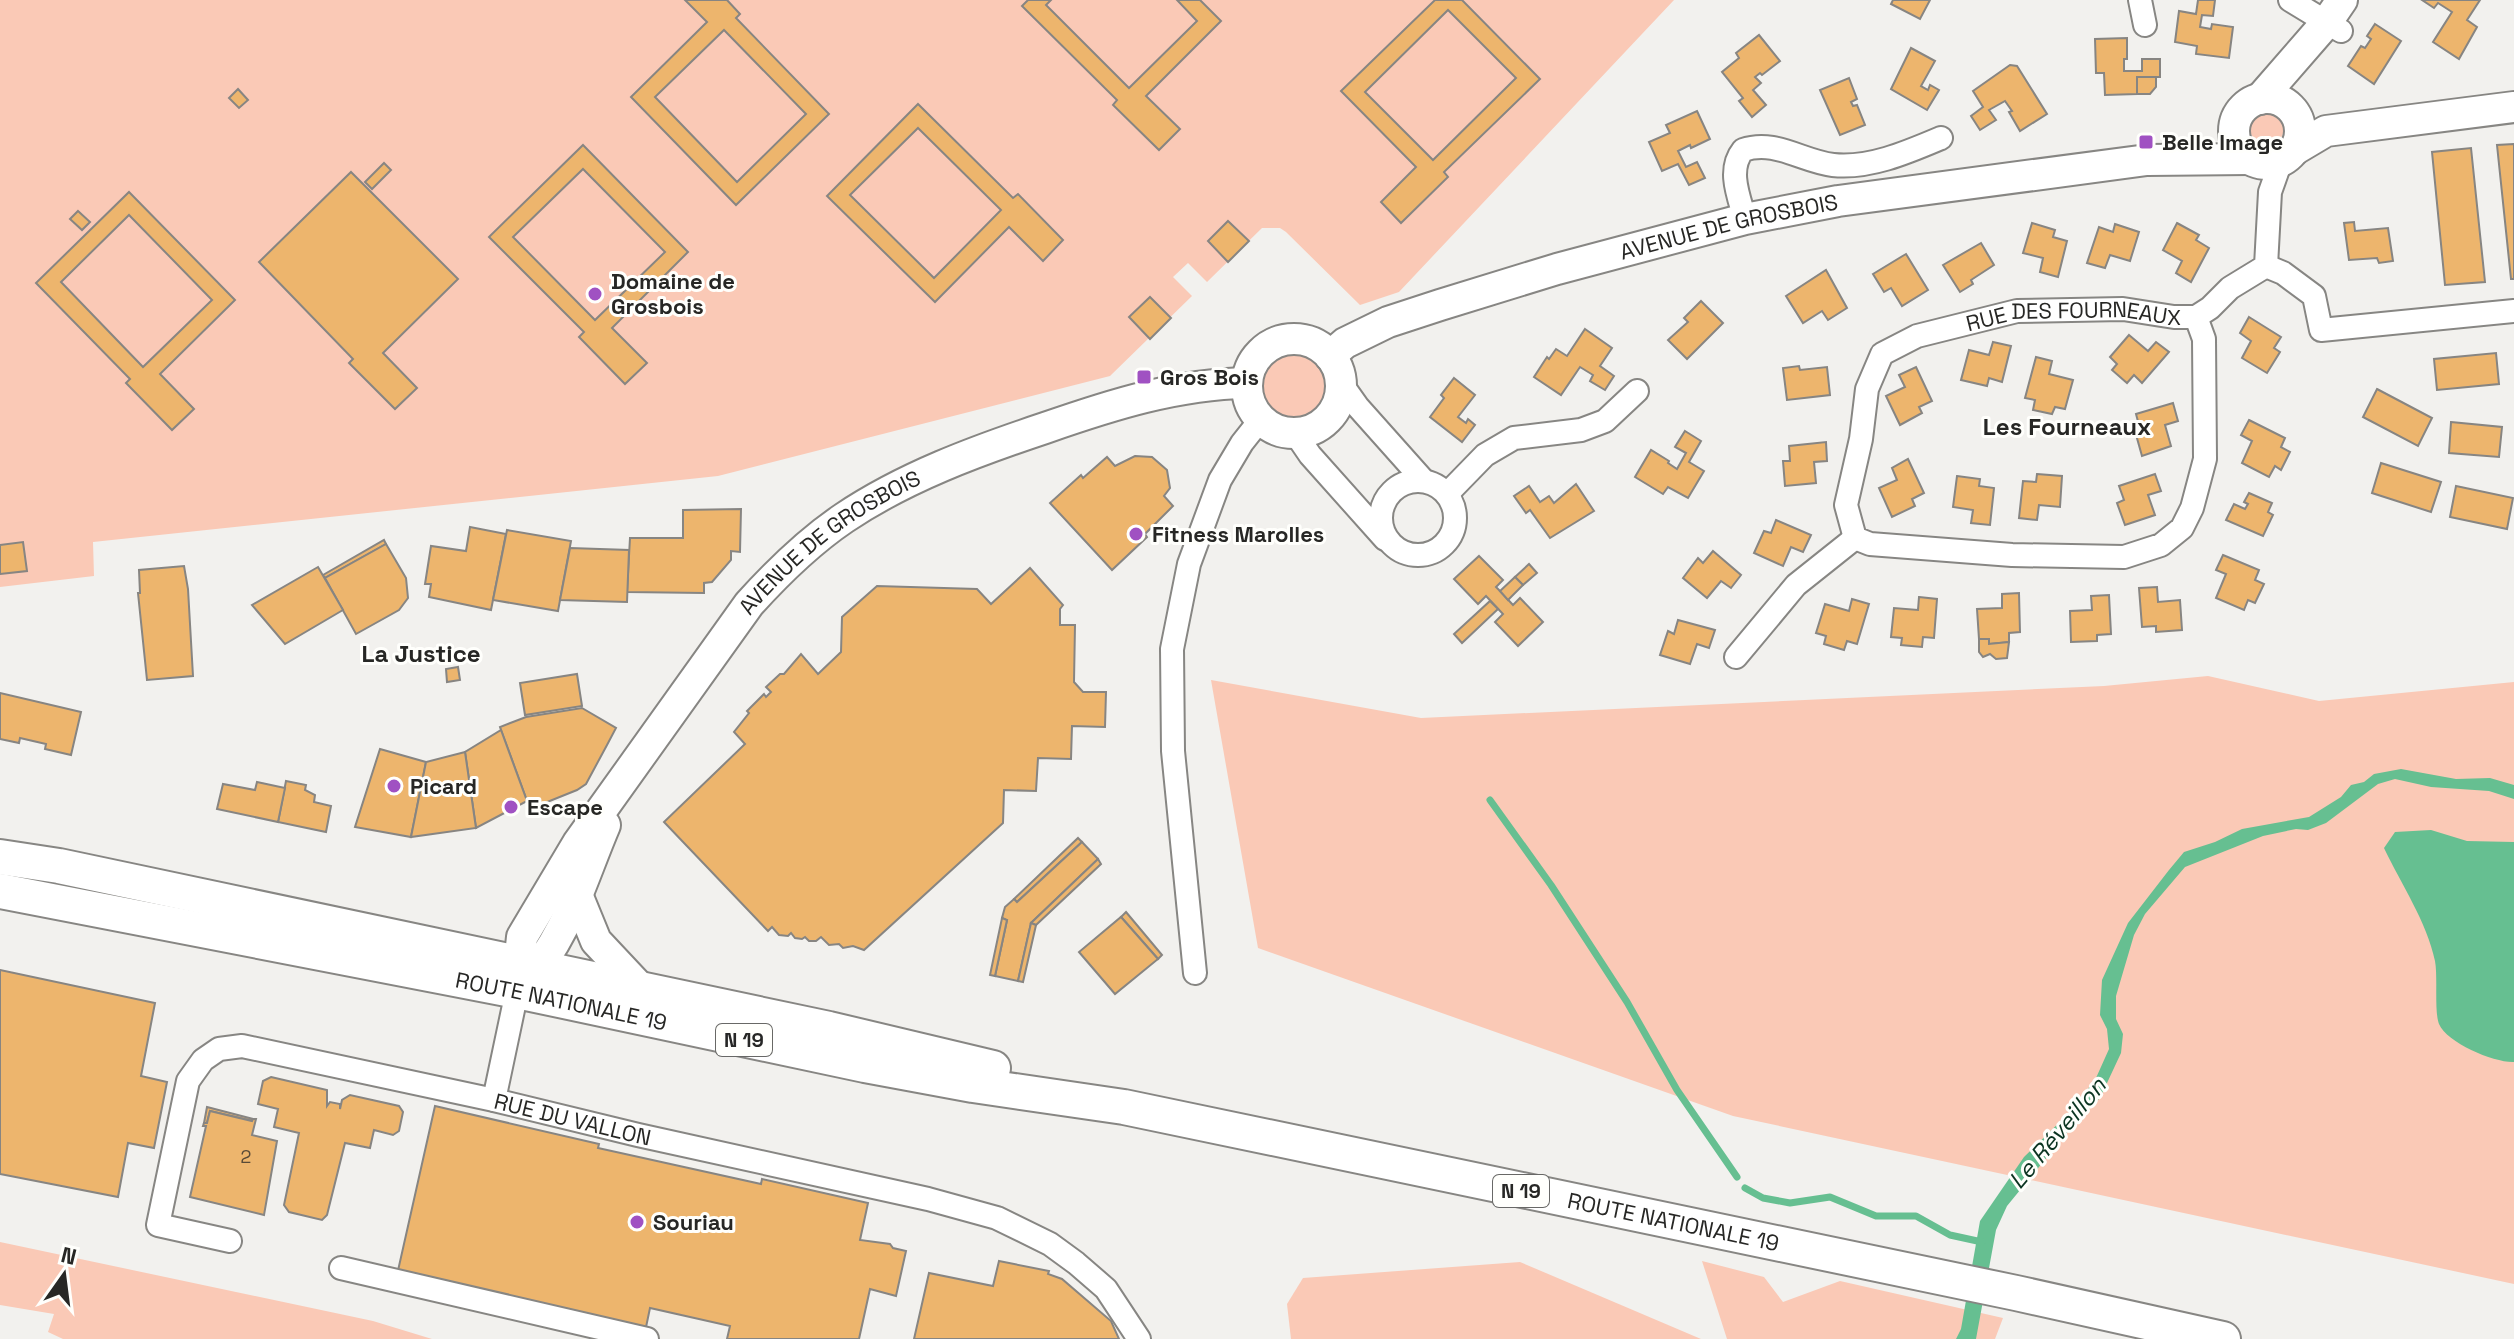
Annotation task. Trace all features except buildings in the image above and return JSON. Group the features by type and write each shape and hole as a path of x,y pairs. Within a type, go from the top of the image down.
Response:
{"main road":[{"name":"ROUTE NATIONALE 19","path":"0,857 829,1029 976,1063 1124,1107"},
{"name":"ROUTE NATIONALE 19","path":"0,891 517,963 880,1068 1124,1107 2223,1339"}],"street":[{"path":"2140,0 2145,25"},
{"path":"2290,0 2337,18"},
{"path":"2272,165 2237,144 2235,125 2243,108 2260,99 2352,0"},
{"path":"2266,266 2272,165 2300,136 2293,112 2295,85 2337,18"},
{"path":"2260,99 2280,101 2326,131"},
{"path":"2272,165 2326,131 2514,107"},
{"name":"AVENUE DE GROSBOIS","path":"1335,369 1345,343 1388,322 1557,269 1745,219 1853,199 2147,160 2211,142 2235,125"},
{"path":"1745,219 1735,171 1743,150 1769,146 1835,165 1886,158 1941,138"},
{"name":"AVENUE DE GROSBOIS","path":"2147,160 2272,165"},
{"path":"2266,266 2283,273 2314,296 2321,330 2514,311"},
{"path":"2196,317 2230,288 2266,266"},
{"name":"RUE DES FOURNEAUX","path":"2123,309 2196,317 2204,339 2205,459 2182,528 2161,545 2124,557 2012,555 1870,544 1855,538 1846,505 1861,439 1867,389 1882,354 1917,336 2017,311 2123,309"},
{"path":"1335,369 1340,398 1334,412 1310,431 1282,432 1261,419 1248,397 1249,373 1260,354 1278,343 1300,340 1311,343 1335,369 1358,407 1424,481"},
{"name":"AVENUE DE GROSBOIS","path":"1112,405 1146,386 1260,354"},
{"name":"AVENUE DE GROSBOIS","path":"517,963 578,843 626,779 665,719 749,604 771,579 841,519 888,490 996,444 1112,405 1212,383 1247,383"},
{"path":"1447,494 1485,455 1514,438 1581,430 1605,421 1637,391"},
{"path":"1195,973 1173,751 1172,649 1189,564 1220,480 1261,419"},
{"path":"1295,433 1310,455 1391,545 1405,554 1431,554 1450,537 1455,525 1455,512 1447,494 1424,481 1400,485 1384,501 1380,524 1391,545"},
{"path":"1736,657 1796,585 1855,538"},
{"name":"AVENUE DE GROSBOIS","path":"517,963 558,939 626,779"},
{"path":"578,897 596,941 642,990"},
{"path":"494,1100 517,963"},
{"name":"RUE DU VALLON","path":"230,1241 158,1225 188,1081 203,1060 219,1049 242,1046 494,1100 928,1199 997,1218 1050,1244 1076,1263 1106,1289 1139,1339"},
{"path":"341,1268 647,1339"}],"shaded area":[{"name":"Domaine de Grosbois","path":"0,0 1674,0 1399,292 1360,305 1286,232 1280,228 1262,228 1207,282 1188,263 1173,277 1192,296 1110,376 718,476 93,542 94,576 0,587"},
{"path":"2267,111 2279,116 2284,128 2279,140 2267,145 2255,140 2250,128 2255,116"},
{"path":"1294,354 1312,360 1320,368 1326,386 1320,404 1312,412 1294,418 1276,412 1268,404 1262,386 1268,368 1276,360"},
{"path":"2208,676 2319,701 2514,682 2514,1284 1733,1116 1258,948 1211,680 1421,718 2104,686"},
{"path":"0,1242 373,1321 432,1339 63,1339 48,1332 54,1314 0,1305"},
{"path":"1702,1261 1764,1277 1783,1302 1840,1281 2003,1318 1995,1339 1727,1339"},
{"path":"1520,1262 1701,1339 1291,1339 1287,1304 1303,1278"}],"water":[{"name":"Le Réveillon","path":"2401,769 2456,779 2490,778 2514,785 2514,799 2489,791 2431,787 2395,779 2378,784 2326,823 2308,830 2296,829 2263,836 2185,867 2145,914 2134,935 2116,996 2116,1019 2123,1034 2121,1053 2100,1098 2079,1118 2007,1206 1996,1230 1976,1339 1956,1339 1961,1329 1980,1221 2024,1157 2073,1109 2096,1078 2109,1049 2107,1029 2100,1015 2102,980 2128,923 2169,870 2184,852 2242,829 2309,817 2341,797 2351,785 2364,782 2374,774"},
{"path":"2431,830 2467,841 2514,842 2514,1062 2495,1059 2461,1045 2439,1024 2436,968 2431,946 2384,848 2395,832"}],"waterway":[{"path":"1490,800 1551,885 1627,1002 1677,1090 1737,1177"},
{"path":"1745,1188 1763,1198 1790,1203 1830,1197 1876,1216 1916,1216 1950,1235 1982,1242"}],"place":[{"name":"Belle Image","path":"2146,142"},
{"name":"Domaine de Grosbois","path":"595,294"},
{"name":"Gros Bois","path":"1144,377"},
{"name":"Fitness Marolles","path":"1136,534"},
{"name":"Picard","path":"394,786"},
{"name":"Escape","path":"511,807"},
{"name":"Souriau","path":"637,1222"}],"district":[{"name":"Les Fourneaux","path":"2067,426"},
{"name":"La Justice","path":"421,653"}]}
